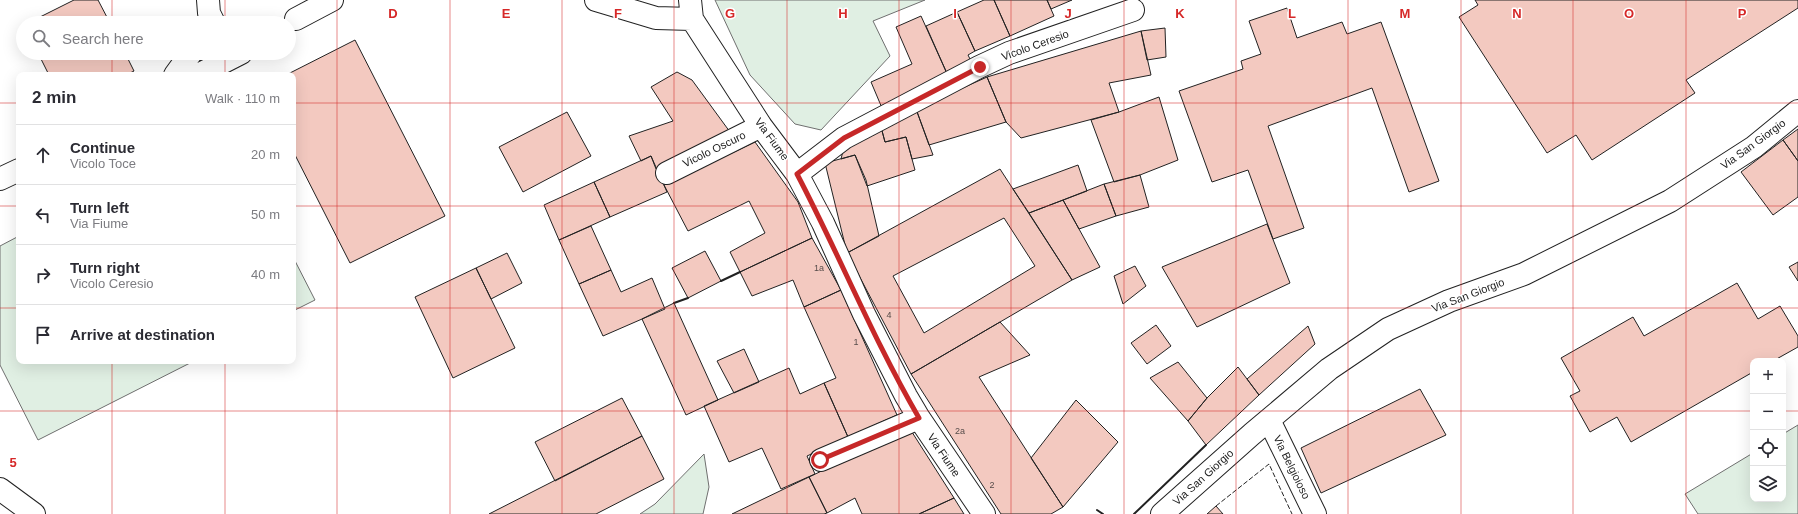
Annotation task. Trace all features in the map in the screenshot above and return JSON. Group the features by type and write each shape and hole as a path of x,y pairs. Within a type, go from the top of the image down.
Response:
{"street":[{"path":"207,0 210,16"},
{"path":"295,16 332,0"},
{"path":"600,1 656,18 691,10"},
{"name":"Via Fiume","path":"691,10 761,126 797,174 823,223 864,314 919,418 984,514"},
{"name":"Vicolo Ceresio","path":"797,174 844,138 980,67 1009,53 1133,10"},
{"path":"177,72 186,60"},
{"path":"204,72 227,60"},
{"name":"Via San Giorgio","path":"1162,514 1329,369 1388,329 1449,301 1524,274 1670,201 1754,146 1798,111"},
{"name":"Vicolo Oscuro","path":"667,172 761,126"},
{"path":"0,179 16,171"},
{"path":"820,460 919,418"},
{"name":"Via Belgioioso","path":"1269,420 1316,514"},
{"path":"0,489 34,514"}],"green space":[{"path":"715,0 925,0 873,21 890,56 821,130 795,124 750,75"},
{"path":"16,238 16,364 188,364 38,440 0,365 0,246"},
{"path":"296,263 315,300 296,310"},
{"path":"1798,425 1798,514 1698,514 1685,494 1750,455 1750,502 1786,502 1786,432"},
{"path":"704,454 709,487 703,514 640,514 655,504"}],"building":[{"path":"74,0 98,0 106,16 42,16"},
{"path":"984,0 994,0 1010,36 975,51 957,12"},
{"path":"994,0 1047,0 1054,16 1010,36"},
{"path":"1047,0 1072,0 1051,9"},
{"path":"1475,0 1798,0 1798,8 1686,80 1695,93 1592,160 1576,135 1547,153 1459,17 1478,5"},
{"path":"1287,8 1297,38 1342,22 1347,34 1381,22 1439,181 1409,192 1372,88 1268,126 1304,228 1273,239 1248,170 1212,182 1179,91 1243,69 1241,61 1261,54 1249,21"},
{"path":"957,12 975,51 968,55 974,67 949,78 926,26"},
{"path":"921,16 949,78 882,108 871,82 912,64 896,27"},
{"path":"1165,28 1166,57 1147,60 1141,31"},
{"path":"1141,31 1151,75 1109,83 1119,112 1021,138 1006,122 987,77"},
{"path":"355,40 445,216 350,263 296,157 296,72 292,72"},
{"path":"42,60 128,60 134,71 132,72 48,72"},
{"path":"677,72 692,80 730,132 656,169 651,156 641,161 629,136 673,121 651,87"},
{"path":"987,77 1006,122 929,145 916,109"},
{"path":"1159,97 1178,160 1140,175 1114,182 1091,120 1119,112"},
{"path":"916,109 933,155 912,159 906,137 885,142 881,127"},
{"path":"567,112 591,156 523,192 499,147"},
{"path":"881,127 885,142 906,137 915,170 867,186 855,155 841,159 844,147"},
{"path":"1798,129 1798,161 1783,140"},
{"path":"1783,140 1798,161 1798,197 1773,215 1741,172"},
{"path":"755,142 798,202 812,238 740,272 730,252 765,233 749,201 688,231 664,185"},
{"path":"855,155 866,180 879,236 847,253 825,163"},
{"path":"651,156 667,192 610,217 594,182"},
{"path":"1078,165 1087,191 1029,213 1013,189"},
{"path":"1000,169 1072,280 911,374 847,253","holes":["1004,218 1035,266 924,333 893,276"]},
{"path":"1140,175 1149,207 1116,216 1104,184"},
{"path":"594,182 610,217 559,240 544,205"},
{"path":"1104,184 1116,216 1079,229 1063,200"},
{"path":"1063,200 1100,267 1072,280 1029,213"},
{"path":"1267,224 1290,283 1197,327 1162,267"},
{"path":"591,226 611,270 579,284 559,240"},
{"path":"812,238 841,290 804,307 793,280 752,296 740,272"},
{"path":"705,251 721,281 688,298 672,268"},
{"path":"507,253 522,283 491,299 476,268"},
{"path":"1798,262 1798,281 1789,267"},
{"path":"1135,266 1146,286 1123,304 1114,276"},
{"path":"476,268 515,348 453,378 415,297"},
{"path":"611,270 621,292 652,278 665,309 603,336 579,284"},
{"path":"1737,283 1758,319 1780,306 1798,336 1798,347 1778,358 1750,358 1750,374 1631,442 1617,417 1590,432 1570,396 1580,391 1561,358 1633,317 1644,336"},
{"path":"841,290 897,415 848,437 824,383 836,378 804,307"},
{"path":"674,303 718,400 686,415 642,319"},
{"path":"1000,322 1030,355 979,377 1063,507 1051,514 1001,514 911,374"},
{"path":"1156,325 1171,346 1147,364 1131,343"},
{"path":"1308,326 1315,344 1259,395 1247,379"},
{"path":"744,349 759,382 734,393 717,361"},
{"path":"1178,362 1207,398 1188,421 1150,378"},
{"path":"1238,367 1259,395 1206,445 1188,421 1207,398"},
{"path":"789,368 800,394 824,383 848,437 807,456 815,474 781,489 762,448 729,462 704,406"},
{"path":"1420,389 1446,435 1321,493 1301,448"},
{"path":"622,398 642,436 555,481 535,442"},
{"path":"1076,400 1118,442 1063,507 1031,458"},
{"path":"910,429 954,498 919,514 862,514 855,498 827,513 809,477"},
{"path":"642,436 664,479 596,514 489,514"},
{"path":"809,477 827,513 732,514"},
{"path":"954,498 964,514 919,514"},
{"path":"1216,506 1223,514 1207,514"}],"fence":[{"path":"1216,506 1269,464 1292,514"}],"wall":[{"path":"721,281 740,272"},
{"path":"674,303 688,298"},
{"path":"1134,514 1206,445"},
{"path":"1097,510 1103,514"}],"route":[{"path":"820,460 919,418 906,396 864,314 823,223 797,174 844,138 980,67"}]}
